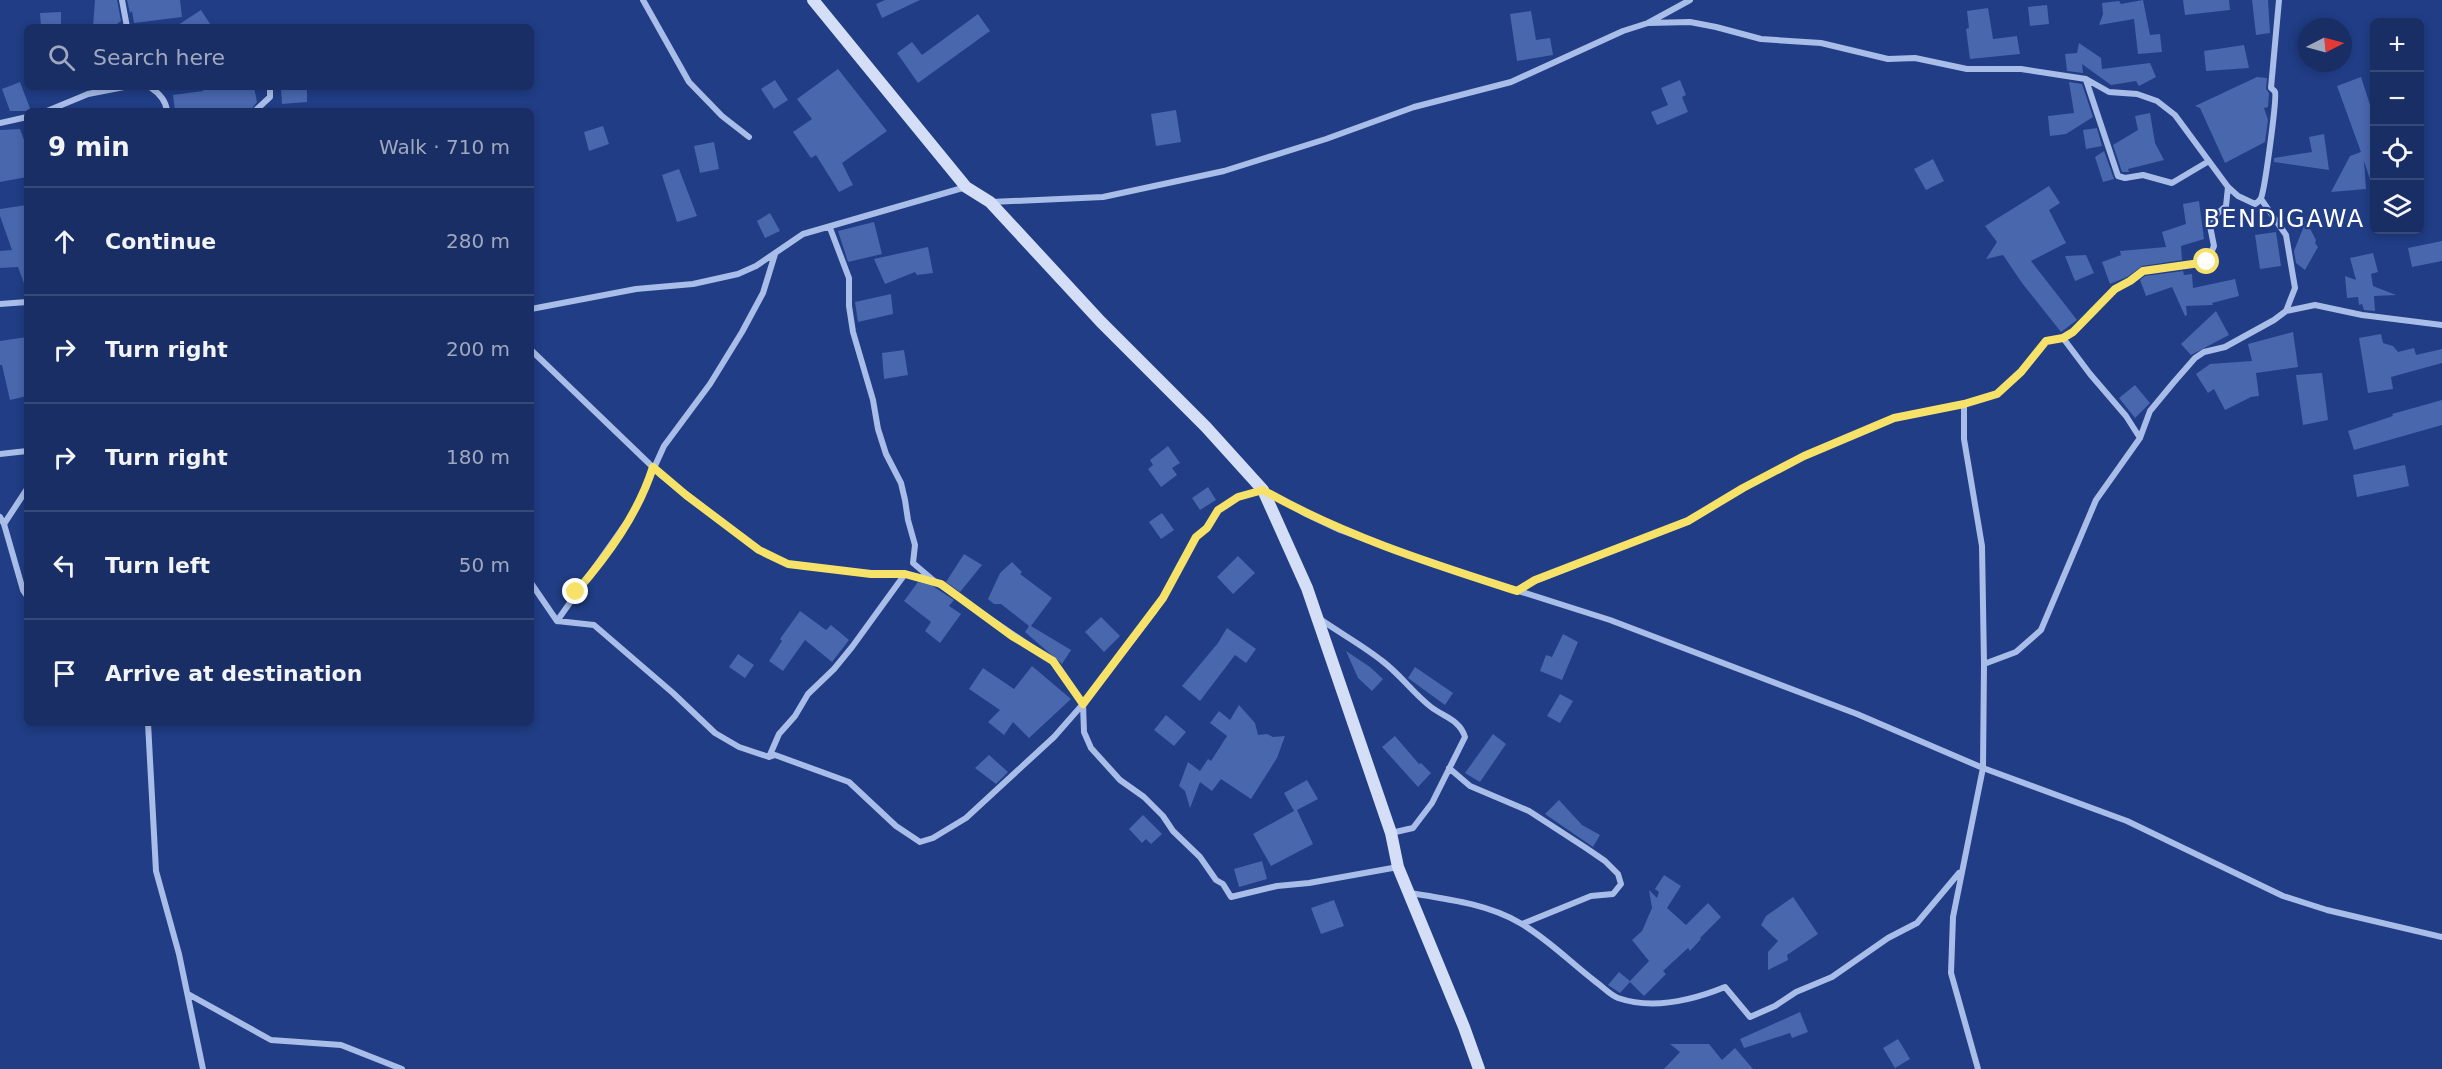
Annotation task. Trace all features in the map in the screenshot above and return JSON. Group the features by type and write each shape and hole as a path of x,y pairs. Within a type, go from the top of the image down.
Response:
{"street":[{"path":"122,0 126,24"},
{"path":"643,0 689,82 722,116 749,136"},
{"path":"813,0 966,187 990,202 1101,322 1206,427 1263,490 1285,534 1318,618 1391,833 1398,867 1479,1069"},
{"path":"990,202 1103,196 1224,171 1326,139 1414,107 1511,81 1648,23 1690,0"},
{"path":"1648,23 1690,22 1761,39 1821,43 1888,59 1915,58 1967,69 2021,69 2085,80 2109,92 2137,94 2157,101 2175,115 2228,187 2238,196 2255,204 2261,199 2269,144 2273,134 2275,96 2271,88 2279,0"},
{"path":"2085,80 2118,176 2143,175 2172,183 2209,161"},
{"path":"54,108 88,94 109,90"},
{"path":"154,90 167,108"},
{"path":"258,108 270,97 270,90"},
{"path":"0,123 24,118"},
{"path":"534,308 636,289 693,284 738,274 775,254 780,248 803,234 966,187"},
{"path":"1517,591 1535,580 1688,521 1743,488 1804,456 1894,418 1964,404 1997,394 2021,372 2046,341 2063,338 2073,332 2115,289 2143,271 2207,262 2214,246 2209,221 2226,206 2228,187"},
{"path":"1984,664 2016,652 2041,630 2096,500 2140,438 2150,411 2195,358 2204,352 2225,347 2274,320 2286,310 2295,288 2286,235 2261,199"},
{"path":"830,228 849,278 849,306 853,332 873,400 878,429 886,454 901,483 915,545 913,563 933,580 1053,661 1083,704 1084,732 1091,748 1120,780 1159,811 1173,831 1200,857 1216,880 1223,884 1231,897 1277,886 1309,883 1398,867"},
{"path":"557,621 634,512 664,446 710,384 747,324 763,293 775,254"},
{"path":"0,304 24,302"},
{"path":"2286,310 2316,305 2362,315 2442,325"},
{"path":"2063,338 2126,416 2140,438"},
{"path":"534,353 653,467 759,550 788,564 871,574 905,574 933,580"},
{"path":"1964,404 1964,439 1982,546 1983,768 1953,917 1951,973 1978,1069"},
{"path":"0,454 24,451"},
{"path":"534,587 557,621 594,626 673,693 715,733 739,747 769,757 775,755 849,782 896,826 920,842 933,838 966,818 1054,737 1083,704 1163,598 1196,537 1207,528 1218,510 1238,497 1263,490 1340,530 1673,642 1857,714 1983,768 2127,821 2283,896 2327,910 2442,937"},
{"path":"4,524 24,494"},
{"path":"0,517 24,592"},
{"path":"769,757 779,734 795,716 808,694 834,669 905,574"},
{"path":"1318,618 1381,660 1434,709 1451,717 1463,731 1464,737 1432,803 1413,828 1391,833"},
{"path":"148,726 156,871 188,994 203,1069"},
{"path":"1449,768 1470,786 1529,811 1605,861 1618,874 1621,884 1613,894 1591,897 1522,924"},
{"path":"1410,893 1467,904 1505,915 1522,924 1618,998 1649,1003 1680,1002 1725,987 1747,1017 1750,1017 1796,992 1832,977 1887,938 1917,923 1961,870"},
{"path":"188,994 271,1040 341,1045 402,1069"}],"building":[{"path":"95,0 117,0 121,21 117,24 93,24"},
{"path":"127,0 180,0 182,17 134,23"},
{"path":"885,0 920,0 882,18 876,4"},
{"path":"2143,0 2150,35 2160,34 2162,52 2138,54 2134,19 2099,25 2103,14 2102,3 2119,1 2121,4"},
{"path":"2183,0 2229,0 2230,10 2185,15"},
{"path":"2252,0 2268,0 2270,33 2256,35"},
{"path":"2047,5 2049,24 2030,26 2028,7"},
{"path":"1988,8 1993,39 2017,36 2020,54 1970,59 1966,29 1969,28 1967,11"},
{"path":"201,10 210,24 180,24"},
{"path":"1531,11 1536,40 1550,38 1553,55 1517,61 1510,14"},
{"path":"61,12 61,24 41,24 40,13"},
{"path":"978,14 990,31 918,83 897,53 912,42 922,55"},
{"path":"2079,43 2101,58 2102,69 2150,63 2156,77 2139,86 2136,81 2111,85 2082,64 2083,73 2067,71 2065,54 2077,53"},
{"path":"2244,45 2249,68 2206,71 2204,51"},
{"path":"838,69 887,131 842,163 853,185 839,192 816,155 811,158 793,132 812,119 797,99"},
{"path":"2257,77 2267,78 2266,89 2269,93 2268,107 2264,108 2268,120 2265,142 2225,163 2200,108 2195,106"},
{"path":"2361,77 2370,105 2370,179 2364,161 2366,189 2331,192 2350,156 2361,152 2337,86"},
{"path":"775,80 788,100 774,109 761,89"},
{"path":"1680,80 1686,95 1682,97 1688,112 1657,125 1651,112 1668,105 1661,88"},
{"path":"20,82 30,108 24,108 24,111 10,111 2,89"},
{"path":"2069,82 2082,84 2093,117 2066,134 2050,136 2048,116 2074,113"},
{"path":"255,90 257,102 252,108 175,108 173,95 203,91"},
{"path":"281,90 307,90 307,102 282,104"},
{"path":"1176,110 1181,142 1156,146 1151,114"},
{"path":"2150,113 2155,143 2164,160 2128,169 2129,172 2122,172 2113,145 2138,130 2135,116"},
{"path":"603,126 609,144 589,151 584,132"},
{"path":"2097,128 2102,146 2086,149 2083,130"},
{"path":"20,129 24,140 24,178 0,182 0,130"},
{"path":"2324,134 2329,170 2274,162 2274,158 2312,152 2309,137"},
{"path":"714,142 719,169 700,173 694,146"},
{"path":"2104,151 2114,179 2103,182 2095,157"},
{"path":"1933,159 1944,181 1926,190 1914,169"},
{"path":"679,169 697,216 677,222 662,175"},
{"path":"2049,186 2060,203 2049,210 2066,243 2031,261 2077,320 2061,332 2003,255 1986,259 1997,242 1985,226"},
{"path":"2199,201 2204,239 2181,246 2182,260 2142,266 2127,277 2110,284 2102,262 2121,255 2120,251 2166,247 2162,232 2186,224 2183,204"},
{"path":"24,205 24,283 18,267 0,268 0,251 12,250 0,216 0,209"},
{"path":"770,213 780,231 765,238 757,221"},
{"path":"2306,221 2318,247 2305,270 2296,263 2294,251"},
{"path":"874,222 882,254 848,262 838,231"},
{"path":"2276,232 2281,266 2260,269 2255,235"},
{"path":"2442,241 2442,261 2412,267 2408,248"},
{"path":"928,247 933,273 917,275 915,272 885,284 874,259"},
{"path":"2373,253 2378,272 2371,274 2373,286 2396,295 2374,296 2375,311 2364,310 2362,304 2359,305 2358,297 2347,298 2345,276 2356,280 2350,258"},
{"path":"2086,255 2094,273 2075,281 2065,256"},
{"path":"2183,271 2184,275 2192,274 2193,288 2235,279 2239,296 2212,303 2213,305 2186,306 2187,315 2185,316 2172,287 2146,296 2140,280 2145,276"},
{"path":"891,294 893,314 858,322 855,302"},
{"path":"2216,311 2229,335 2191,355 2181,344"},
{"path":"2293,332 2298,367 2256,373 2259,396 2251,397 2225,410 2214,389 2208,393 2196,374 2210,364 2252,361 2248,344"},
{"path":"2381,334 2383,343 2393,346 2398,352 2414,348 2416,355 2442,349 2442,363 2391,377 2393,389 2368,393 2359,338"},
{"path":"24,337 24,397 10,400 2,365 0,365 0,341"},
{"path":"904,350 908,375 884,379 882,353"},
{"path":"2322,373 2328,420 2303,425 2296,375"},
{"path":"2135,385 2150,403 2135,418 2119,398"},
{"path":"2442,400 2442,425 2354,450 2348,431 2393,416 2392,414"},
{"path":"1168,446 1180,463 1172,468 1177,475 1161,487 1148,469 1153,465 1150,460"},
{"path":"2405,465 2409,486 2357,497 2353,475"},
{"path":"1208,487 1216,500 1200,510 1192,498"},
{"path":"1162,513 1174,530 1161,539 1149,522"},
{"path":"964,554 982,565 960,592 946,582"},
{"path":"1238,556 1255,573 1233,594 1217,577"},
{"path":"1012,562 1022,572 1020,574 1052,598 1031,626 1071,650 1062,664 1025,632 1029,626 1001,604 994,604 988,599 1000,573"},
{"path":"918,582 931,585 954,600 949,606 961,614 940,643 925,631 931,622 904,601"},
{"path":"800,611 826,630 831,625 849,640 832,662 805,640 783,671 769,661 782,641 780,639"},
{"path":"1101,617 1120,636 1104,652 1085,632"},
{"path":"1227,628 1256,649 1246,663 1235,655 1200,701 1182,686 1218,643"},
{"path":"1563,634 1578,642 1562,680 1540,671 1546,655 1552,657"},
{"path":"1346,651 1383,679 1372,691 1358,678"},
{"path":"738,654 754,665 745,678 729,667"},
{"path":"1032,666 1071,699 1029,738 1013,722 1004,735 988,722 1000,710 969,689 983,668 1014,689"},
{"path":"1415,667 1453,693 1445,705 1408,678"},
{"path":"1560,694 1573,701 1560,723 1547,716"},
{"path":"1239,705 1255,723 1258,735 1285,736 1277,758 1251,799 1221,779 1212,791 1200,782 1190,808 1185,791 1179,786 1188,762 1200,771 1208,759 1211,761 1227,736 1210,723 1219,711 1230,720"},
{"path":"1166,715 1186,732 1174,746 1154,730"},
{"path":"1493,734 1506,744 1480,782 1465,773"},
{"path":"1395,736 1419,764 1421,763 1431,773 1418,787 1382,747"},
{"path":"989,755 1008,772 996,784 975,768"},
{"path":"1307,780 1318,799 1297,810 1313,844 1271,866 1253,834 1294,811 1284,793"},
{"path":"1559,800 1582,825 1600,835 1593,847 1545,814"},
{"path":"1143,815 1162,834 1151,844 1146,839 1142,843 1129,829"},
{"path":"1262,861 1267,879 1239,887 1234,869"},
{"path":"1664,875 1681,886 1667,908 1686,925 1708,903 1721,917 1690,951 1688,948 1663,971 1666,974 1644,996 1630,982 1620,993 1608,985 1619,972 1630,981 1649,961 1632,940 1642,931 1652,908 1649,890 1657,898 1659,892 1655,889"},
{"path":"1793,897 1818,934 1787,955 1788,960 1768,970 1768,952 1778,941 1761,925 1766,916"},
{"path":"1334,900 1344,926 1321,934 1311,908"},
{"path":"1800,1012 1808,1032 1792,1038 1790,1033 1744,1048 1740,1039"},
{"path":"1898,1039 1910,1059 1895,1068 1883,1048"},
{"path":"1670,1044 1709,1044 1722,1060 1735,1048 1753,1069 1664,1069 1680,1052"}],"district":[{"name":"BENDIGAWA","path":"2284,219"}],"route":[{"path":"576,592 592,574 634,512 653,467 759,550 788,564 871,574 905,574 941,584 1012,636 1053,661 1083,704 1153,613 1196,537 1207,528 1218,510 1238,497 1263,490 1340,530 1517,591 1535,580 1688,521 1743,488 1804,456 1894,418 1964,404 1997,394 2021,372 2046,341 2063,338 2073,332 2115,289 2143,271 2207,262"}]}
